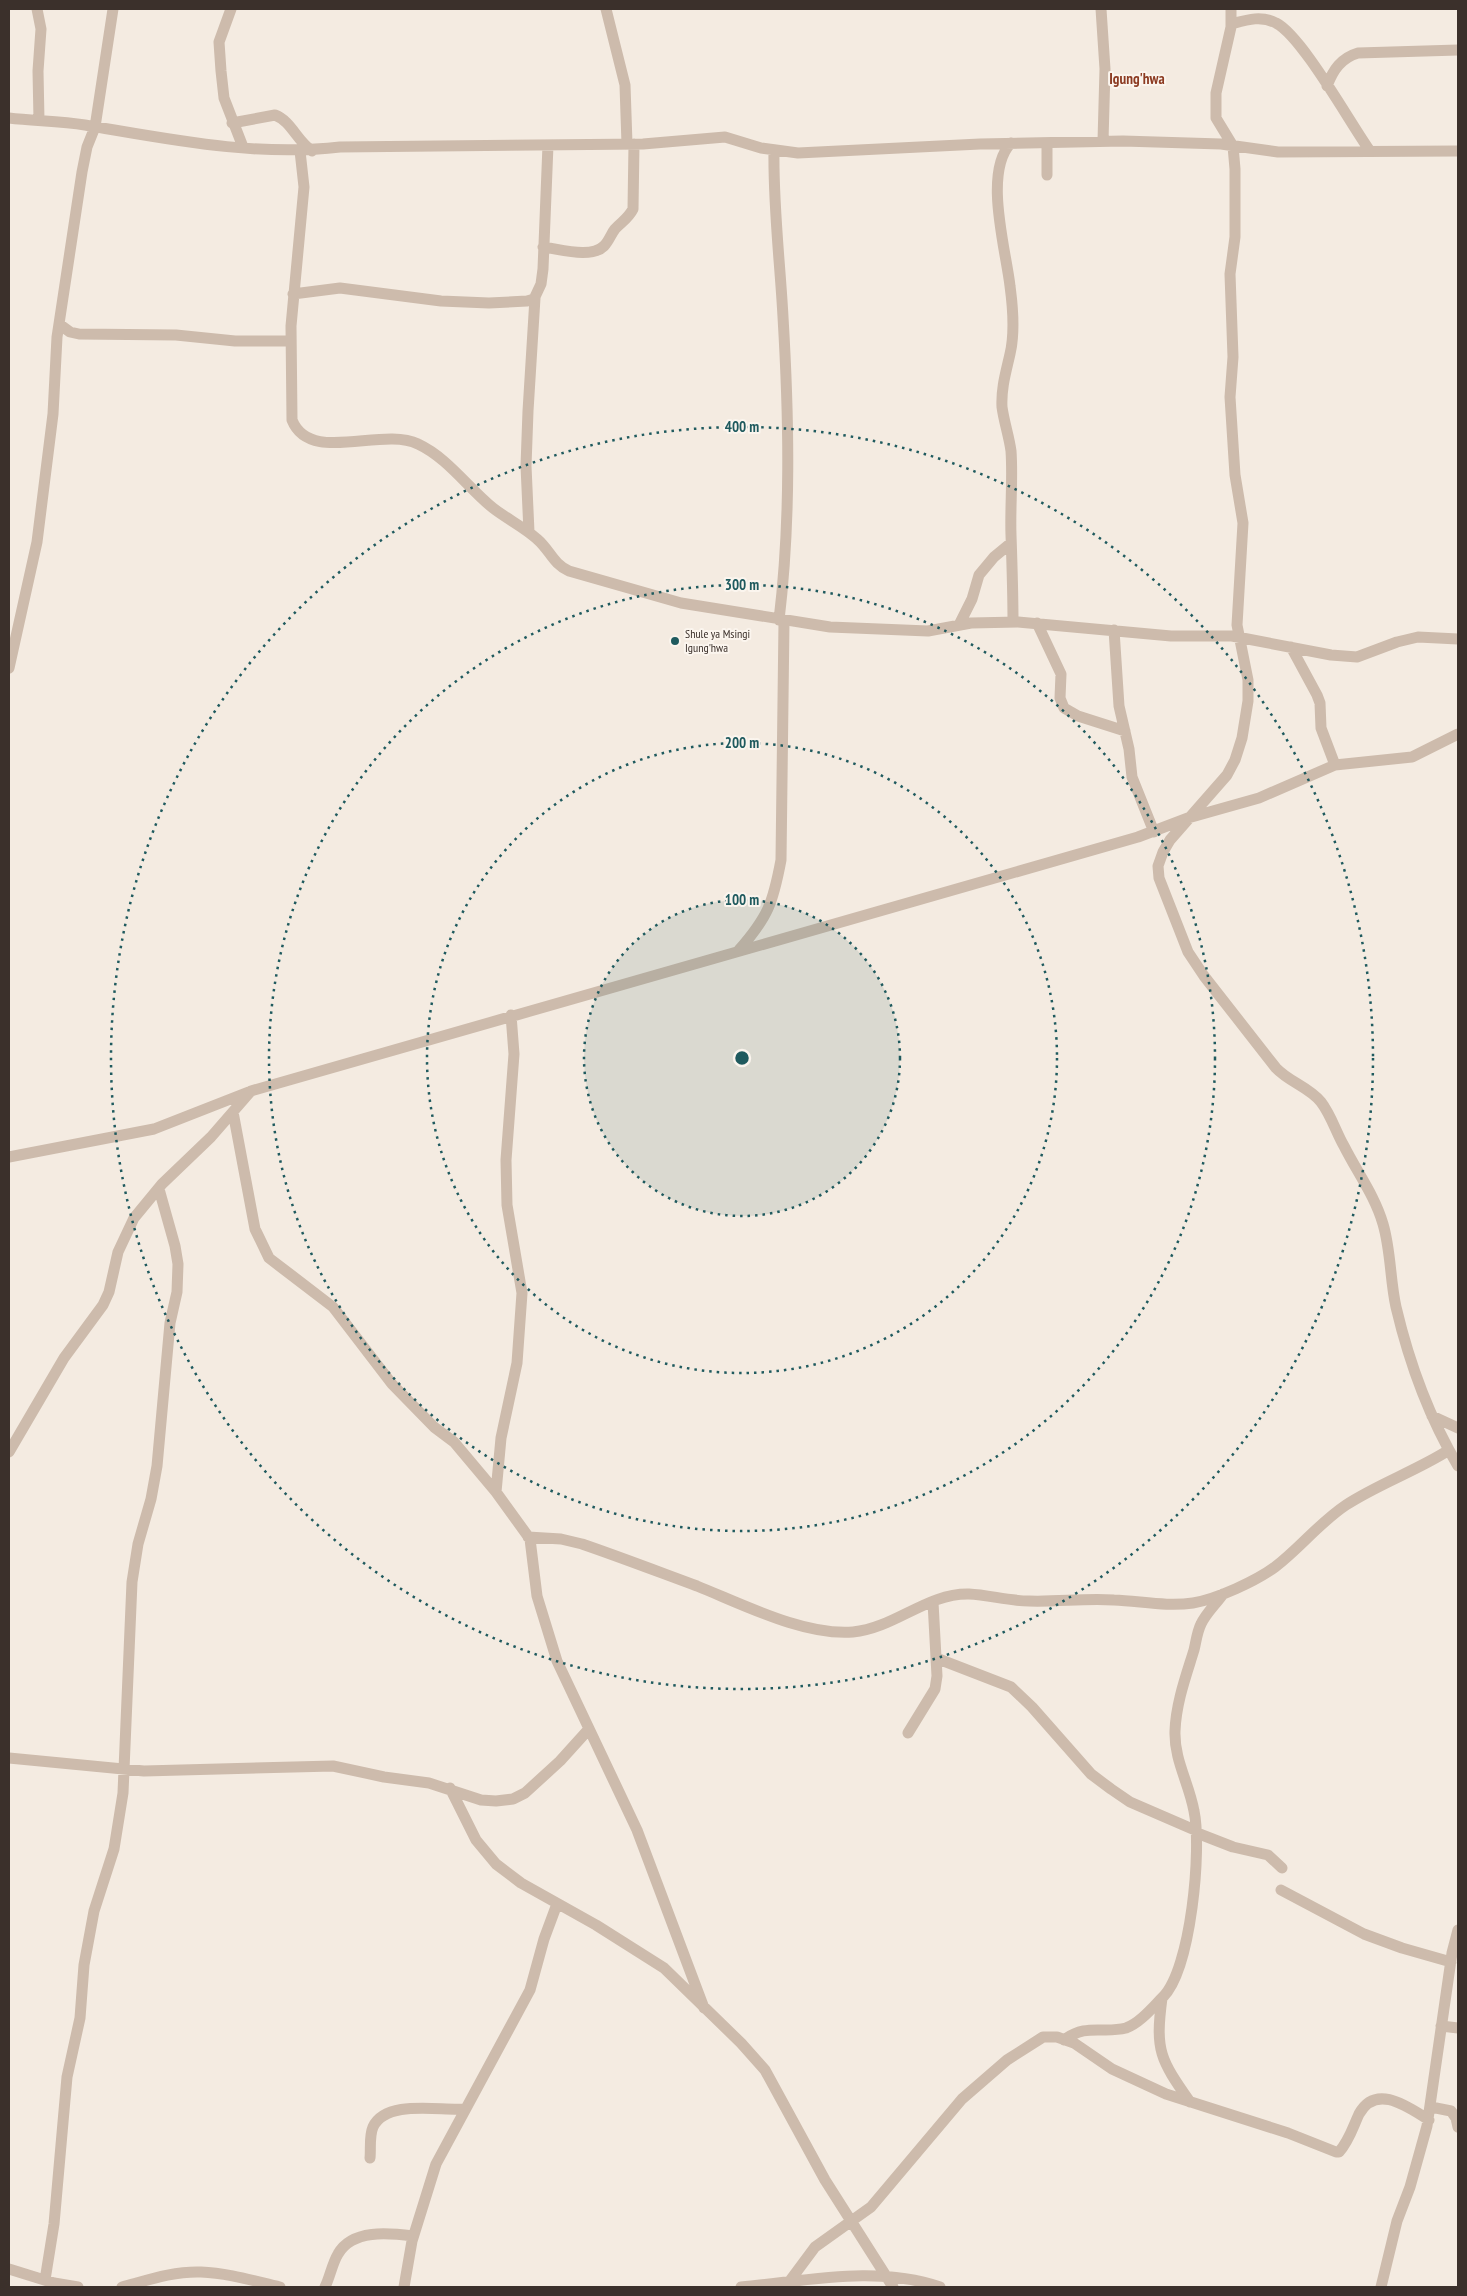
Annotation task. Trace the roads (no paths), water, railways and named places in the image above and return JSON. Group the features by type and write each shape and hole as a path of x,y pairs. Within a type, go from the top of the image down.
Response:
{"street":[{"path":"37,9 41,42 38,71 39,120"},
{"path":"9,668 37,542 53,414 54,360 59,324 82,172 87,147 95,127 114,9"},
{"path":"231,9 219,42 219,52 224,98 232,123 243,147"},
{"path":"544,247 588,252 598,250 605,246 617,227 629,217 633,209 625,85 606,9"},
{"path":"1101,9 1105,69 1103,141"},
{"path":"1231,9 1231,24 1216,93 1216,118 1232,146 1235,169 1235,237 1230,274 1233,357 1230,397 1235,475 1242,512 1243,533 1238,637 1248,680 1248,701 1242,738 1235,760 1227,775 1188,818 1163,852 1158,866 1159,878 1180,935 1204,976 1265,1056 1283,1076 1309,1091 1322,1104 1355,1167 1369,1189 1383,1224 1388,1243 1393,1288 1400,1320 1432,1416 1453,1450 1458,1466"},
{"path":"1231,24 1250,19 1263,19 1275,22 1286,30 1301,46 1370,151"},
{"path":"1327,86 1338,64 1348,56 1358,52 1458,50"},
{"path":"232,123 265,115 275,115 286,122 306,151 290,341 291,415 298,433 307,440 321,442 391,439 418,443 437,456 494,509 540,541 555,562 569,571 681,603 781,621 830,627 914,631 939,630 960,625 1013,622 1037,623 1171,636 1238,637 1331,655 1357,657 1397,642 1418,638 1458,639"},
{"path":"9,118 95,127 164,139 306,151 340,147 630,144 725,137 774,150 828,153 1012,143 1103,141 1202,143 1278,152 1458,151"},
{"path":"1012,143 1004,151 1001,158 998,183 1000,227 1008,270 1012,308 1012,336 1004,381 1002,406 1011,460 1013,622"},
{"path":"1046,143 1047,175"},
{"path":"529,532 528,420 535,298 541,284 544,247 548,145"},
{"path":"739,950 767,915 774,897 781,860 781,621 788,503 784,345 774,212 774,150"},
{"path":"293,294 340,288 440,301 527,302 535,298"},
{"path":"59,324 70,332 79,334 176,335 235,341 290,341"},
{"path":"960,625 972,599 979,576 994,558 1012,543"},
{"path":"1037,623 1061,674 1060,698 1064,708 1078,716 1125,731"},
{"path":"1114,630 1120,706 1133,783 1154,832"},
{"path":"1291,647 1318,695 1321,728 1335,765"},
{"path":"9,1157 154,1129 251,1091 1154,832 1188,818 1259,798 1335,765 1412,757 1458,734"},
{"path":"496,1492 501,1438 517,1363 522,1293 507,1205 506,1160 514,1054 511,1015"},
{"path":"9,1452 64,1358 103,1305 109,1292 118,1252 134,1218 251,1091"},
{"path":"233,1112 255,1229 269,1258 284,1272 302,1283 333,1307 392,1384 434,1427 454,1442 496,1492 528,1537 537,1596 557,1662 637,1830 704,2008"},
{"path":"41,2282 54,2224 69,2060 80,2018 84,1965 94,1911 114,1849 123,1793 132,1582 138,1544 151,1499 157,1466 170,1328 178,1282 175,1246 159,1189"},
{"path":"1432,1416 1458,1428"},
{"path":"528,1537 561,1539 582,1544 764,1614 817,1629 851,1632 863,1630 881,1625 932,1602 955,1594 971,1594 1028,1601 1090,1599 1173,1604 1200,1601 1223,1594 1274,1568 1304,1539 1348,1504 1453,1450"},
{"path":"1064,2040 1077,2031 1127,2027 1162,1998 1180,1968 1193,1905 1197,1832 1194,1810 1176,1750 1175,1730 1180,1697 1200,1625 1223,1594"},
{"path":"908,1733 935,1689 936,1658 932,1602"},
{"path":"936,1658 1012,1687 1091,1774 1130,1802 1233,1848 1268,1855 1282,1868"},
{"path":"9,1758 124,1770 164,1771 243,1767 332,1766 450,1788 481,1800 513,1799 525,1793 548,1773 588,1730"},
{"path":"450,1788 476,1840 496,1864 521,1883 617,1937 664,1968 741,2042 765,2070 825,2180 893,2287"},
{"path":"1281,1890 1364,1934 1402,1948 1451,1962"},
{"path":"404,2287 414,2236 436,2164 464,2109 530,1990 544,1939 557,1904"},
{"path":"1381,2287 1397,2221 1416,2170 1431,2107 1451,1962 1458,1930"},
{"path":"1162,1998 1158,2033 1160,2051 1167,2068 1190,2102"},
{"path":"1442,2026 1458,2028"},
{"path":"789,2282 815,2247 870,2207 962,2099 1026,2046 1043,2038 1074,2043 1112,2069 1190,2102 1338,2152 1346,2143 1364,2107 1377,2098 1386,2098 1398,2102 1428,2120"},
{"path":"370,2158 373,2128 385,2115 422,2107 464,2109"},
{"path":"1431,2107 1451,2111 1456,2118 1458,2127"},
{"path":"325,2287 338,2254 351,2241 378,2234 414,2236"},
{"path":"9,2269 41,2282 78,2287"},
{"path":"122,2287 160,2277 201,2272 234,2276 280,2287"},
{"path":"742,2287 887,2275 940,2287"}],"place":[{"name":"Shule ya Msingi Igung'hwa","path":"675,641"}],"district":[{"name":"Igung'hwa","path":"1137,79"}]}
